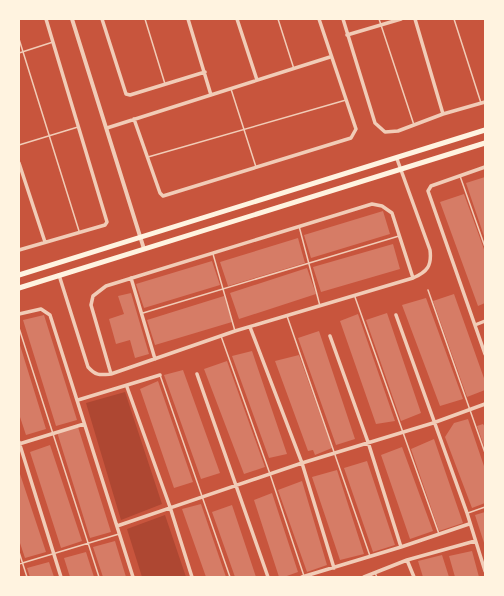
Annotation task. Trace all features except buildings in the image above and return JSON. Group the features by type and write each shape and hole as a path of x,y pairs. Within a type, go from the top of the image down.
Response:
{"main road":[{"path":"19,275 485,130"},
{"path":"19,288 485,143"}],"street":[{"path":"19,250 80,233 105,225 107,222 46,19"},
{"path":"72,19 144,248"},
{"path":"102,19 126,94 130,95 205,72"},
{"path":"188,19 211,95"},
{"path":"237,19 257,80"},
{"path":"134,119 160,193 163,196 351,138 356,129 330,57 319,19"},
{"path":"343,19 375,123 385,132 398,131 443,114 483,102"},
{"path":"348,35 401,19"},
{"path":"415,19 443,114"},
{"path":"107,128 330,57"},
{"path":"59,275 88,367 100,376 111,374 235,331 422,275 429,268 431,260 430,250 396,158"},
{"path":"19,163 45,242"},
{"path":"485,167 431,186 428,189 485,354"},
{"path":"111,374 91,305 93,296 106,286 131,278 372,204 382,206 392,213 413,278"},
{"path":"131,278 155,359"},
{"path":"19,314 41,309 50,315 133,577"},
{"path":"396,315 433,423 467,513 469,524 485,571"},
{"path":"475,325 485,321"},
{"path":"250,327 302,463 334,568"},
{"path":"330,336 368,442 401,547"},
{"path":"197,374 268,577"},
{"path":"78,400 127,387 160,376"},
{"path":"127,387 170,507 192,577"},
{"path":"117,526 235,485 368,442 433,423 485,404"},
{"path":"61,577 19,443 84,424"},
{"path":"303,577 370,557 469,524"},
{"path":"364,577 376,575 407,560 475,540"},
{"path":"407,560 414,577"}],"lane":[{"path":"145,19 165,84"},
{"path":"278,19 294,69"},
{"path":"379,19 414,125"},
{"path":"454,19 483,102"},
{"path":"19,39 80,233"},
{"path":"19,53 53,42"},
{"path":"231,88 256,167"},
{"path":"148,157 346,100"},
{"path":"19,145 78,128"},
{"path":"460,176 485,247"},
{"path":"298,226 320,306"},
{"path":"142,313 223,290 399,236"},
{"path":"213,253 235,331"},
{"path":"428,290 485,453"},
{"path":"355,296 439,534"},
{"path":"287,316 370,557"},
{"path":"19,328 99,577"},
{"path":"221,336 270,474 303,577"},
{"path":"160,376 230,577"},
{"path":"467,513 485,507"},
{"path":"19,564 119,534"},
{"path":"19,552 27,577"}],"shaded area":[{"path":"125,392 162,504 121,520 86,403"},
{"path":"165,515 186,577 142,577 127,529"}]}
